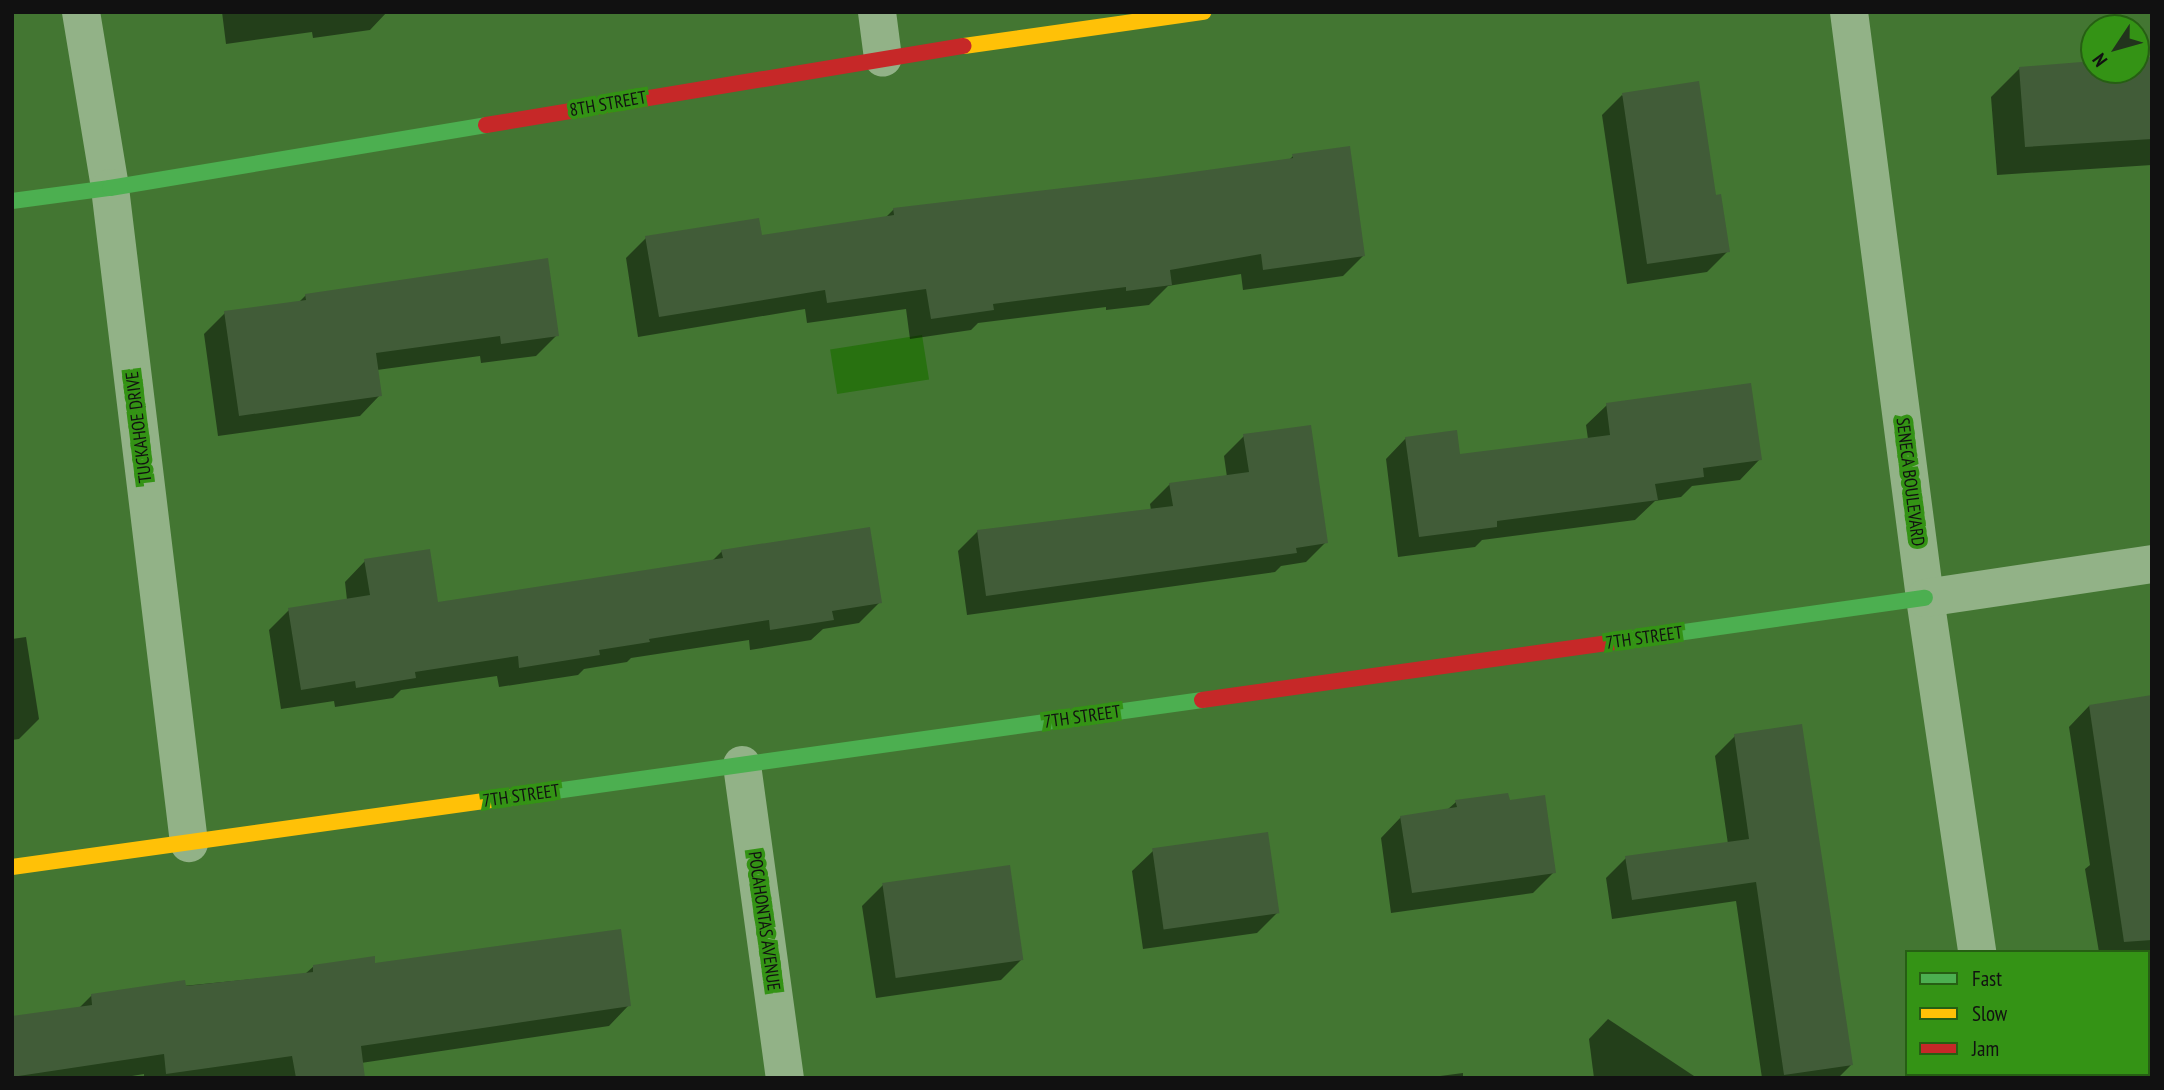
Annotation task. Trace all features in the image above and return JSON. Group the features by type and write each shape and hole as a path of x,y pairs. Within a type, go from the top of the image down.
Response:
{"street":[{"name":"TUCKAHOE DRIVE","path":"81,12 110,188 189,843"},
{"path":"877,12 883,58"},
{"name":"8TH STREET","path":"12,201 110,188 883,58 1204,12"},
{"name":"SENECA BOULEVARD","path":"1849,12 1925,598 1976,950"},
{"name":"7TH STREET","path":"12,867 2152,564"},
{"name":"POCAHONTAS AVENUE","path":"743,765 785,1078"}],"shaded area":[{"path":"922,335 929,379 837,394 830,350"}],"building":[{"path":"2150,57 2152,139 2025,147 2019,67 2080,62 2080,84 2150,84"},
{"path":"1699,81 1716,195 1721,194 1730,252 1647,264 1622,93"},
{"path":"1350,146 1365,256 1263,270 1261,254 1170,270 1172,285 1126,291 1126,287 993,304 994,310 931,319 926,289 827,303 825,290 659,317 645,236 759,218 762,235 894,215 893,208 1157,177 1293,158 1292,154"},
{"path":"548,258 559,336 501,344 500,336 376,353 382,396 239,416 224,311 306,300 305,294"},
{"path":"1751,383 1762,460 1703,468 1704,477 1655,484 1658,500 1497,521 1497,527 1419,537 1405,437 1457,430 1460,454 1610,435 1606,403"},
{"path":"1311,425 1328,543 1296,548 1297,553 986,596 977,530 1173,506 1169,483 1249,472 1243,434"},
{"path":"870,527 882,603 832,611 834,620 770,630 769,620 649,639 650,642 599,650 600,655 519,668 518,656 415,672 416,678 356,688 355,681 301,690 288,608 370,595 364,559 430,549 438,602 723,558 721,550"},
{"path":"2152,695 2152,940 2124,942 2089,705"},
{"path":"1802,724 1853,1065 1784,1075 1756,882 1632,900 1625,856 1749,839 1734,734"},
{"path":"1508,793 1510,800 1545,795 1556,873 1412,893 1400,816 1457,807 1455,800"},
{"path":"1268,832 1279,913 1164,929 1152,848"},
{"path":"1010,865 1023,960 896,978 882,883"},
{"path":"621,929 631,1006 361,1046 365,1078 296,1078 292,1056 166,1074 164,1054 12,1077 12,1016 92,1005 91,994 185,980 186,986 313,972 313,965 375,956 375,963"}],"traffic: fast":[{"path":"12,201 110,188 486,125"},
{"path":"1614,642 1925,598"},
{"path":"520,796 1202,700"}],"traffic: slow":[{"path":"964,46 1204,12"},
{"path":"12,867 520,796"}],"traffic: jam":[{"path":"486,125 964,46"},
{"path":"1202,700 1614,642"}]}
